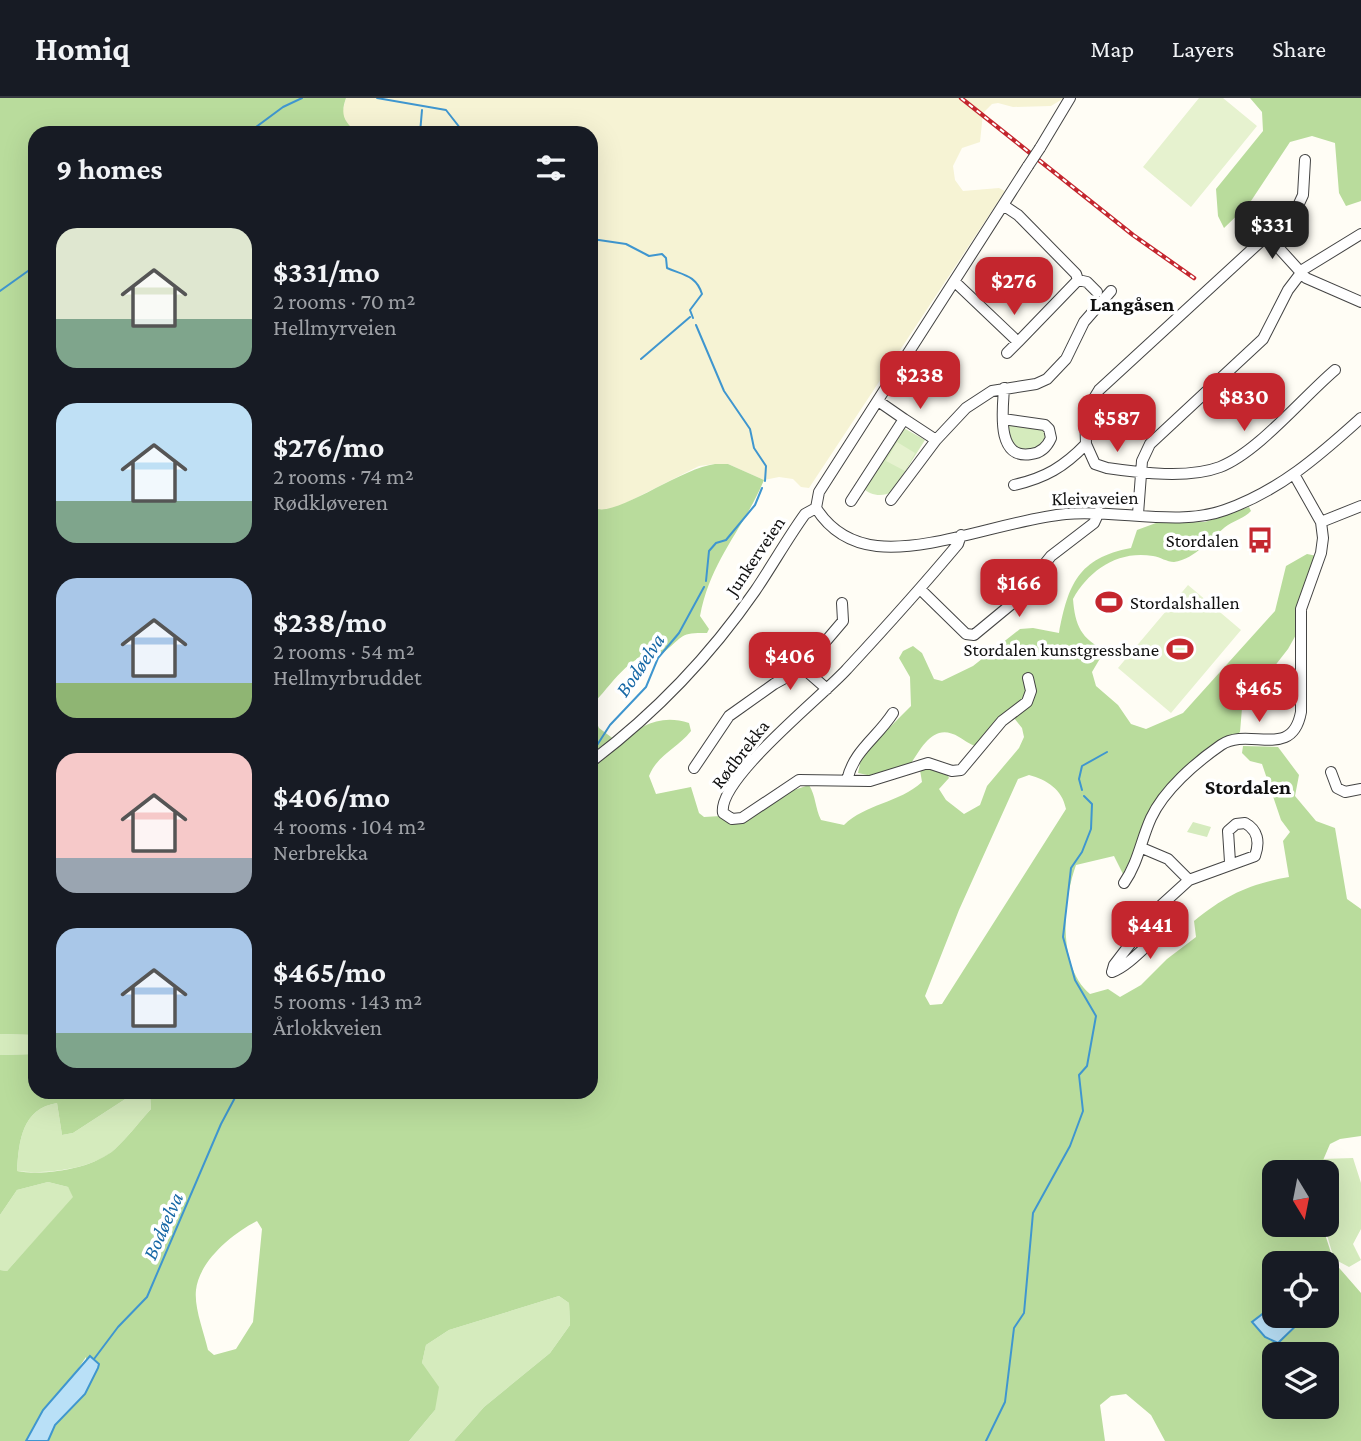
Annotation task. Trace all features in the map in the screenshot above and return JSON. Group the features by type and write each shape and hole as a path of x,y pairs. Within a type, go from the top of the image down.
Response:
{"street":[{"name":"Junkerveien","path":"598,756 642,722 693,667 754,592 805,514 816,508 819,492 1070,98"},
{"path":"1305,160 1301,204 1099,390 1085,414 1086,444 1098,466 1140,471 1193,472 1232,461 1335,370"},
{"path":"1003,205 1018,215 1076,274 1078,280"},
{"path":"1138,514 1140,471 1145,452 1161,432 1263,340 1301,272 1361,234"},
{"path":"1268,235 1306,278 1361,302"},
{"path":"1078,280 1087,282 1097,292"},
{"path":"1007,353 1078,280"},
{"path":"955,282 1018,342"},
{"path":"891,500 936,440 966,408 992,391 1036,384 1058,370 1084,322 1111,291"},
{"path":"1003,419 1045,425 1051,438 1041,451 1024,454 1009,445 1004,435 1003,419 1004,388"},
{"path":"878,401 936,440"},
{"name":"Kleivaveien","path":"816,508 840,533 871,545 899,546 1042,517 1099,512 1213,514 1242,503 1294,476 1361,418"},
{"path":"851,501 904,419"},
{"path":"1014,485 1055,472 1086,444"},
{"path":"1124,883 1142,848 1152,815 1166,794 1217,748 1237,739 1282,739 1298,723 1301,712 1301,609 1321,553 1321,522 1294,476"},
{"path":"1321,522 1361,506"},
{"path":"920,589 966,634 974,635 1014,602 1051,556 1094,523 1099,512"},
{"name":"Rødbrekka","path":"961,535 958,544 920,589 827,689 776,735 731,789 723,803 723,813 732,819 742,818 799,780 880,779 928,763 952,771 961,770 1002,721 1027,702 1031,691 1028,678"},
{"path":"694,768 733,712 803,668 841,624 844,617 842,603"},
{"path":"803,668 827,689"},
{"path":"847,780 854,758 877,735 893,713"},
{"path":"1331,772 1337,788 1345,792 1361,789"},
{"path":"1142,848 1173,863 1189,880"},
{"path":"1175,922 1154,936 1122,968 1112,972 1121,955 1156,911 1189,880 1230,862"}],"shaded area":[{"path":"346,98 1064,98 1051,106 1013,107 992,104 983,113 980,142 962,148 953,166 955,180 963,191 999,188 1005,191 809,488 801,487 793,479 779,477 764,480 728,464 715,464 699,466 616,508 604,510 598,509 598,126 349,126 342,113"}],"green space":[{"path":"0,98 346,98 343,109 350,126 28,126 28,1035 0,1034"},
{"path":"1199,98 1223,98 1257,126 1191,207 1143,167"},
{"path":"1250,98 1361,98 1361,201 1346,206 1339,193 1335,143 1312,136 1290,142 1249,204 1224,228 1218,216 1216,189 1263,131 1262,112"},
{"path":"1008,423 1046,429 1049,438 1034,451 1016,448 1005,432"},
{"path":"902,427 925,440 892,492 881,495 869,493 863,488"},
{"path":"897,442 915,453 905,471 886,461"},
{"path":"728,464 764,480 720,561 705,596 700,616 709,629 707,633 691,634 679,639 663,653 642,656 615,678 598,698 598,509 621,505 701,467"},
{"path":"1249,507 1251,511 1182,560 1174,562 1140,555 1128,556 1106,564 1087,579 1073,599 1075,616 1081,630 1090,641 1105,650 1092,672 1096,686 1118,705 1131,724 1146,729 1183,713 1275,611 1286,566 1307,554 1317,556 1300,597 1297,633 1288,649 1242,708 1240,732 1164,791 1123,874 1114,856 1076,865 1068,896 1066,932 1072,967 1079,982 1090,994 1108,989 1120,997 1141,985 1167,959 1196,937 1194,921 1206,912 1238,892 1289,877 1283,841 1290,832 1281,820 1262,764 1250,761 1242,753 1243,746 1278,747 1299,775 1295,796 1316,821 1335,828 1347,899 1361,909 1361,1136 1340,1139 1330,1144 1323,1160 1262,1160 1262,1237 1326,1237 1330,1251 1262,1251 1262,1328 1265,1328 1265,1337 1276,1342 1262,1342 1262,1419 1339,1419 1339,1342 1279,1342 1294,1328 1339,1328 1339,1268 1361,1293 1361,1441 1165,1441 1151,1415 1126,1394 1111,1396 1100,1405 1105,1441 454,1441 484,1407 550,1353 570,1325 569,1303 559,1296 449,1330 426,1345 422,1363 439,1387 435,1410 409,1441 48,1441 55,1425 85,1394 86,1357 64,1390 43,1410 26,1441 0,1441 0,1270 7,1271 73,1197 68,1187 48,1182 17,1190 0,1215 0,1055 28,1054 28,1099 125,1099 73,1133 62,1135 57,1103 36,1112 29,1119 19,1148 17,1171 28,1172 54,1172 94,1162 106,1156 151,1109 150,1099 598,1099 598,726 619,743 652,723 669,720 689,723 691,731 657,762 649,776 656,794 691,787 699,813 704,817 721,816 743,821 791,791 809,785 821,820 844,825 862,812 913,789 922,782 920,770 930,765 947,774 949,778 939,789 946,800 964,814 980,805 987,786 1019,748 1024,737 1022,728 1014,718 1006,720 979,747 942,732 929,739 908,768 872,776 858,773 862,755 911,706 910,677 899,658 903,651 913,646 922,653 934,679 942,681 973,666 1020,629 1033,628 1059,633 1067,601 1078,576 1099,559 1131,548 1137,530 1156,523 1205,522","holes":["1029,775 1042,780 1057,791 1066,809 942,1004 930,1005 925,996 959,910 1018,779","257,1221 262,1229 253,1322 236,1349 214,1355 208,1350 198,1312 198,1279 210,1259 228,1240"]},
{"name":"Stordalen kunstgressbane","path":"1188,585 1241,630 1171,713 1118,668"},
{"path":"1193,822 1211,827 1207,837 1187,832"},
{"path":"0,1034 28,1035 28,1054 0,1055"},
{"path":"125,1099 150,1099 151,1109 106,1156 68,1169 17,1171 21,1137 29,1119 36,1112 57,1103 62,1135 73,1133"},
{"path":"1353,1158 1361,1183 1361,1229 1353,1244 1361,1260 1349,1267 1339,1262 1339,1251 1332,1251 1328,1237 1339,1237 1339,1160 1322,1159"},
{"path":"48,1182 68,1187 74,1197 7,1271 0,1270 0,1215 17,1190"},
{"path":"559,1296 569,1303 570,1325 550,1353 484,1407 454,1441 409,1441 435,1410 422,1363 426,1345 449,1330"}],"water":[{"path":"1262,1314 1262,1328 1294,1328 1276,1342 1265,1337 1252,1322"},
{"path":"90,1356 99,1364 85,1394 55,1425 48,1441 26,1441 43,1410"}],"waterway":[{"path":"257,126 283,107 302,98"},
{"name":"Bodøelva","path":"377,98 446,110 459,126"},
{"path":"421,126 422,110"},
{"name":"Bodøelva","path":"598,240 626,244 649,256 662,254 666,258 667,268 688,276 702,294 690,310 693,318"},
{"path":"0,291 28,271"},
{"path":"641,359 690,317"},
{"name":"Bodøelva","path":"696,325 724,391 750,429 754,448 766,466 765,481"},
{"name":"Bodøelva","path":"706,581 709,551 716,543 726,540 755,505 762,488"},
{"name":"Bodøelva","path":"598,744 610,725 646,687 658,658 679,633 704,587"},
{"path":"1082,790 1079,779 1082,766 1107,752"},
{"path":"986,1441 1005,1402 1014,1328 1024,1313 1033,1213 1070,1146 1083,1111 1079,1075 1087,1066 1096,1016 1075,980 1063,937 1071,868 1082,852 1091,829 1092,804 1084,796"},
{"name":"Bodøelva","path":"94,1359 118,1327 147,1297 234,1099"}],"railway":[{"path":"961,98 1133,235 1194,278"}],"place":[{"name":"Stordalen","path":"1260,540"},
{"name":"Stordalshallen","path":"1109,602"},
{"name":"Stordalen kunstgressbane","path":"1180,649"}],"district":[{"name":"Langåsen","path":"1132,304"},
{"name":"Stordalen","path":"1248,787"}]}
